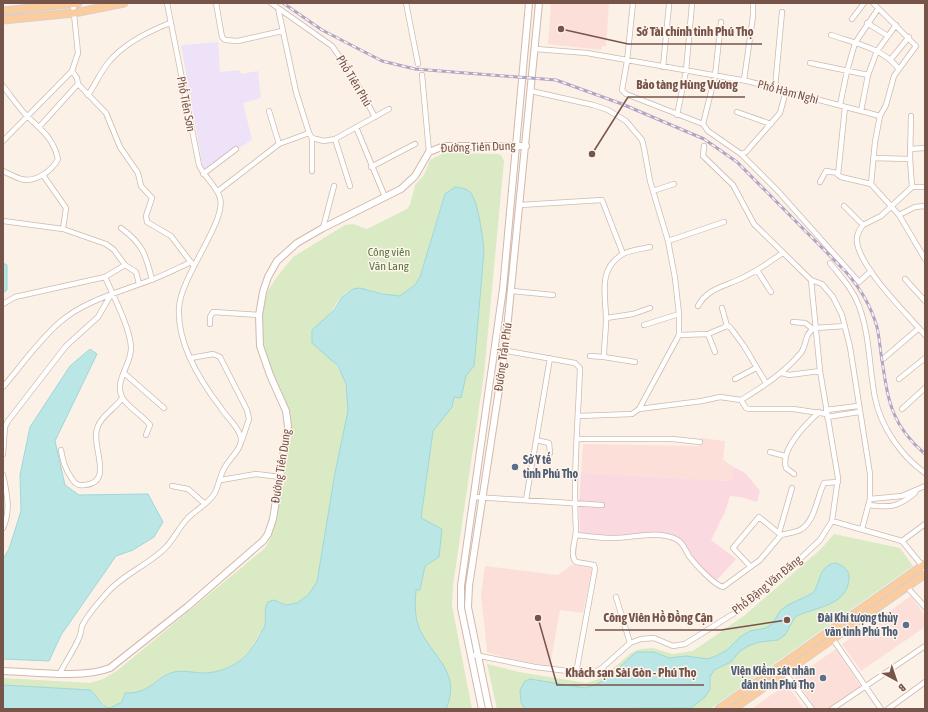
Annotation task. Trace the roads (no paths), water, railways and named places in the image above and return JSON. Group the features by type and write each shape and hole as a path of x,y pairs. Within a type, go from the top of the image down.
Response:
{"main road":[{"path":"3,20 74,13 124,3"},
{"name":"Đường Trần Phú","path":"482,709 461,608 461,599 503,289 529,3"},
{"name":"Đường Trần Phú","path":"489,709 468,599 505,350 512,291 539,3"},
{"path":"3,11 76,4"},
{"name":"Đường Tiên Dung","path":"3,671 93,673 110,668 258,547 271,527 287,441 286,411 270,375 260,346 259,315 266,284 277,260 297,243 323,228 401,189 415,176 429,152 444,146 526,146"},
{"path":"831,636 924,567"},
{"path":"719,709 925,574"},
{"path":"461,599 468,599"},
{"path":"733,709 782,669"}],"street":[{"name":"Phố Tiên Sơn","path":"167,3 197,155 203,174 218,191 221,199 221,210 192,263"},
{"path":"216,3 222,37 225,40 238,41 282,31"},
{"name":"Phố Tiên Phú","path":"271,3 332,46 351,73 374,117 335,139"},
{"path":"406,3 418,64"},
{"path":"633,3 627,61 622,90 626,94 703,124 708,131 741,154 777,190 859,282 871,271"},
{"path":"744,80 753,16 753,3"},
{"path":"852,19 864,3"},
{"path":"871,184 873,158 880,116 886,105 892,80 898,68 916,47 916,44 909,36 873,3"},
{"path":"4,138 72,71 78,53 74,13 76,4"},
{"path":"677,115 686,71 692,4"},
{"path":"663,67 669,5"},
{"path":"278,8 296,92 312,138 312,171"},
{"path":"878,9 867,23 855,43 847,71 842,106 838,173 841,178 871,184 899,215 925,259"},
{"path":"775,88 782,12"},
{"path":"703,124 715,76 721,22"},
{"path":"88,95 108,63 119,52 148,32 170,23"},
{"path":"867,23 888,36"},
{"path":"860,111 868,75 877,51 896,24"},
{"path":"831,35 877,51 891,59 898,68"},
{"path":"891,59 909,36"},
{"name":"Phố Hàm Nghi","path":"535,49 587,53 744,80 880,116"},
{"path":"810,63 868,75"},
{"path":"72,71 77,78 78,84 106,113 120,147 138,173 141,186 152,198 146,216 147,222 171,236 192,263"},
{"path":"422,75 429,152"},
{"path":"40,126 78,84"},
{"path":"3,86 27,116 40,126 55,148 58,159 43,176 22,179 3,171"},
{"path":"531,91 593,105 608,110 626,121 642,140 652,191 668,241 675,278 679,314 679,335 639,408 632,414 578,416"},
{"path":"741,154 746,152 780,113 786,91"},
{"path":"374,117 389,109"},
{"path":"269,111 279,144"},
{"path":"737,112 771,124"},
{"path":"912,116 910,149 912,188"},
{"path":"356,127 371,167 385,197"},
{"path":"218,191 279,144 309,133"},
{"path":"312,138 324,141 335,139 350,186"},
{"path":"371,167 415,144"},
{"path":"704,146 704,158 730,182 752,220 782,253 811,280 822,284 833,297 845,326 859,412 868,454 870,500 862,530"},
{"path":"910,149 925,148"},
{"path":"203,174 236,149"},
{"path":"873,158 910,159"},
{"path":"820,182 826,171 838,173"},
{"path":"43,176 66,208 63,229"},
{"path":"652,191 674,184"},
{"path":"323,228 334,186"},
{"path":"925,187 912,188 881,216 863,225 857,235 857,241 862,257 871,271 925,335"},
{"path":"520,205 602,200 623,254"},
{"path":"844,206 863,225"},
{"path":"899,215 915,207 925,206"},
{"path":"3,221 63,229 106,244 114,250 125,265 136,272 139,284"},
{"path":"668,241 724,222"},
{"path":"121,228 131,235 143,249 152,280"},
{"path":"604,357 606,318 604,281 610,267 623,254 650,247"},
{"path":"698,306 705,295 710,291 737,281 757,270 782,253"},
{"path":"3,387 40,341 59,322 74,312 112,293 152,280 192,263"},
{"path":"192,263 178,308 182,336 191,358 221,409 240,434 242,440"},
{"path":"830,264 851,289 859,304 868,339 876,400 884,422 899,447 925,473"},
{"path":"3,304 15,297 105,277 125,265"},
{"path":"757,270 771,292"},
{"path":"105,277 131,343 129,362 119,386 122,398 150,425 146,435"},
{"path":"905,279 925,300"},
{"path":"811,280 814,328 820,371 836,457 838,482 832,521 902,541 924,567"},
{"path":"512,291 553,295"},
{"path":"3,454 5,427 8,421 66,346 98,317 112,293"},
{"path":"606,318 633,314 650,308"},
{"path":"722,308 727,326 733,329 766,384"},
{"path":"210,324 210,317 213,312 259,315"},
{"path":"644,325 679,314"},
{"path":"793,322 805,323 814,328 845,326"},
{"path":"679,335 708,334 727,326"},
{"path":"639,408 702,401 720,397 741,400 782,373 802,352 807,334 814,328"},
{"path":"883,359 919,328"},
{"path":"708,334 715,352"},
{"path":"496,349 550,358 579,365 574,503 576,535 573,559 576,562 594,565 595,569 576,673"},
{"path":"60,673 79,637 82,626 105,595 116,584 161,552 171,542 188,518 205,504 215,493 225,467 242,440 249,419 247,410 220,357 213,354 191,358"},
{"path":"590,356 635,362"},
{"path":"526,500 550,358"},
{"path":"899,379 925,358"},
{"path":"735,379 756,368"},
{"path":"782,373 789,375 820,371"},
{"path":"124,373 164,408"},
{"path":"902,410 925,388"},
{"path":"61,450 65,468 75,483 79,486 90,485 96,481 101,468 98,453 98,425 122,398"},
{"path":"741,400 746,408 749,409 793,409 827,414 859,412"},
{"path":"827,414 858,406"},
{"path":"794,474 786,468 785,456 798,434 819,412"},
{"path":"577,439 673,439 700,442"},
{"path":"536,440 549,443 550,453"},
{"path":"770,452 785,456"},
{"path":"221,480 256,474 280,477"},
{"path":"3,475 8,502 7,515 3,528"},
{"path":"750,566 733,548 758,517 780,534 796,532 804,527 814,509 824,483 838,482"},
{"path":"172,486 188,489 205,504"},
{"path":"869,505 892,507 903,502 925,486"},
{"path":"576,535 612,538 650,534 676,539 683,545 692,559 720,587 731,582 766,554 780,534 792,488"},
{"path":"870,500 895,498 919,490"},
{"path":"474,497 602,505"},
{"name":"Phố Đặng Văn Đăng","path":"630,642 654,638 673,646 680,646 694,639 733,614 783,575 817,543 832,521"},
{"path":"902,541 925,524"},
{"path":"907,587 925,607"},
{"path":"470,654 504,662 576,673 595,672 602,668 630,642 616,597"},
{"path":"831,636 881,709"},
{"path":"832,709 925,646"},
{"path":"782,669 812,709"},
{"path":"888,709 925,682"}],"water":[{"path":"455,187 467,190 473,196 480,220 484,251 475,356 474,366 466,376 461,398 454,397 452,407 433,431 421,518 442,529 439,557 425,566 420,590 416,590 415,601 416,617 421,632 445,668 449,677 451,686 450,697 446,709 3,709 3,685 90,690 101,703 110,708 122,702 125,693 141,691 168,674 178,671 205,673 219,671 232,666 249,652 264,628 266,605 268,602 274,600 286,605 297,603 308,595 317,582 335,473 348,411 346,384 338,366 312,343 312,330 334,310 342,297 353,289 360,288 383,294 400,296 415,285 420,277 445,194"},
{"path":"3,263 7,265 7,290 3,293"},
{"path":"90,349 97,354 55,441 65,485 79,495 148,494 163,522 154,537 133,550 116,556 61,635 49,661 3,659 3,559 9,549 21,511 20,475 30,427 70,366"},
{"path":"836,563 846,569 849,579 847,588 836,601 795,617 785,635 778,640 759,642 748,646 739,652 731,662 714,670 710,677 710,689 705,697 691,708 525,709 521,702 520,690 525,681 530,679 585,688 595,685 608,678 636,652 654,652 669,658 686,656 708,659 716,656 727,650 740,637 750,631 766,628 773,623 780,611 788,605 813,593 823,570 830,564"}],"railway":[{"path":"283,3 322,30 382,61 415,69 556,80 622,104 704,139 737,162 846,272 861,291 869,305 877,327 886,384 892,409 904,431 913,443 925,454"}],"place":[{"name":"Sở Tài chính tỉnh Phú Thọ","path":"561,29"},
{"name":"Bảo tàng Hùng Vương","path":"592,154"},
{"name":"Sở Y tế tỉnh Phú Thọ","path":"515,467"},
{"name":"Khách sạn Sài Gòn - Phú Thọ","path":"538,618"},
{"name":"Công Viên Hồ Đồng Cận","path":"787,620"},
{"name":"Đài Khí tượng thủy văn tỉnh Phú Thọ","path":"906,625"},
{"name":"Viện Kiểm sát nhân dân tỉnh Phú Thọ","path":"823,678"}],"park label":[{"name":"Công viên Văn Lang","path":"389,259"}]}
